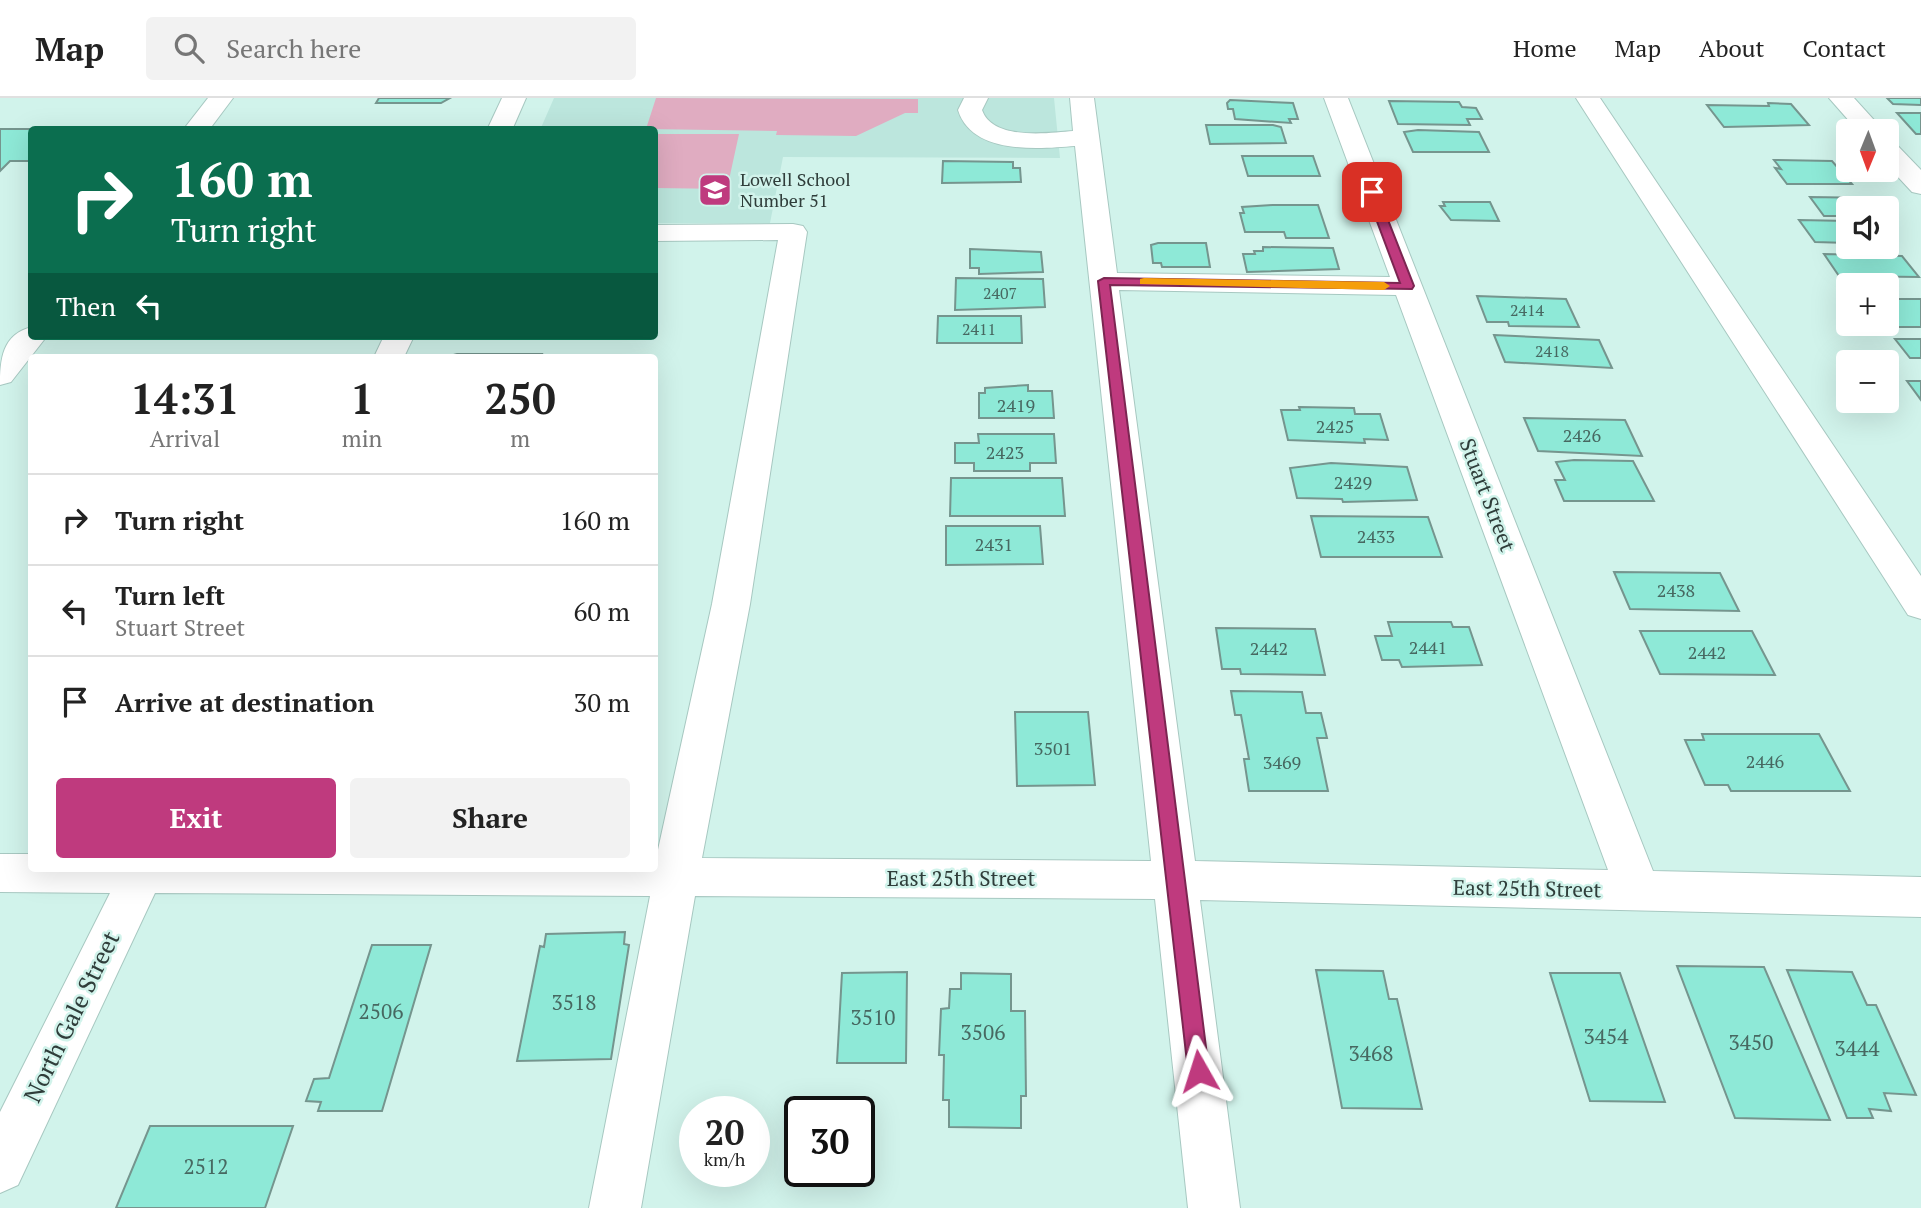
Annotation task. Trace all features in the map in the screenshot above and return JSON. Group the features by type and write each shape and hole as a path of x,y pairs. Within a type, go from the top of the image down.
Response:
{"street":[{"path":"198,126 220,98"},
{"path":"501,126 514,98"},
{"path":"976,98 971,110 973,120 998,136 1039,141 1086,137"},
{"path":"1082,98 1214,1208"},
{"name":"Stuart Street","path":"1336,98 1638,891"},
{"path":"1588,98 1921,606"},
{"path":"1841,98 1860,119"},
{"path":"1899,162 1921,186"},
{"path":"615,1208 676,877 731,604 793,232 658,233"},
{"path":"1104,281 1408,286"},
{"path":"0,375 29,340"},
{"name":"East 25th Street","path":"0,873 72,872"},
{"name":"North Gale Street","path":"0,1167 143,872"},
{"name":"East 25th Street","path":"232,872 1177,880 1921,897"}],"shaded area":[{"name":"Lowell School Number 51","path":"554,98 1054,98 1060,158 783,157 770,223 658,223 658,126 542,126"},
{"path":"656,98 918,99 918,113 905,113 856,136 776,135 777,131 658,129 658,126 647,126"},
{"path":"658,134 739,134 727,189 658,188"}],"building":[{"path":"379,98 450,98 441,103 376,103"},
{"path":"1887,98 1921,98 1921,105 1893,104"},
{"path":"1230,100 1293,103 1298,119 1289,119 1291,123 1235,119 1233,109 1228,109 1227,103"},
{"path":"1389,101 1459,102 1462,107 1476,108 1482,119 1467,119 1470,125 1398,124"},
{"path":"1768,103 1791,104 1809,125 1724,127 1707,105 1769,106"},
{"path":"1897,113 1921,113 1921,134 1916,134"},
{"path":"1206,125 1273,125 1281,127 1286,143 1210,144"},
{"path":"0,129 28,129 28,161 10,161 0,171"},
{"path":"1404,132 1479,132 1489,152 1413,152"},
{"path":"1242,156 1313,156 1320,176 1248,176"},
{"path":"1774,160 1832,161 1836,166 1836,182 1852,184 1787,184 1775,168 1781,169"},
{"path":"943,161 1013,162 1013,168 1020,168 1021,182 942,183"},
{"path":"1810,197 1836,197 1836,216 1824,216"},
{"path":"1443,202 1490,202 1499,221 1451,220 1440,206 1445,206"},
{"path":"1318,205 1329,238 1286,238 1284,232 1245,232 1240,213 1244,213 1242,207"},
{"path":"1799,220 1836,221 1836,243 1815,242"},
{"path":"1206,243 1210,267 1162,267 1161,263 1153,263 1151,245"},
{"path":"1263,247 1333,248 1339,269 1247,272 1243,254 1255,254 1254,251 1263,251"},
{"path":"970,249 1041,252 1043,272 979,274 979,268 970,268"},
{"path":"1824,254 1836,254 1836,259 1899,259 1899,256 1902,256 1919,277 1899,277 1899,273 1837,273"},
{"path":"956,278 1043,279 1045,307 955,310"},
{"path":"1477,296 1566,299 1579,327 1509,326 1508,322 1487,322"},
{"path":"1899,299 1921,299 1921,327 1899,327"},
{"path":"938,316 1021,316 1022,343 937,343"},
{"path":"1494,335 1599,340 1612,368 1505,362"},
{"path":"1895,339 1921,339 1921,358 1910,358"},
{"path":"1907,381 1921,381 1921,400"},
{"path":"1028,385 1028,391 1052,391 1054,418 979,418 979,393 985,393 985,388"},
{"path":"1299,407 1354,408 1355,414 1380,414 1388,440 1364,439 1365,443 1288,440 1281,410 1300,410"},
{"path":"1524,418 1625,420 1642,456 1538,451"},
{"path":"978,434 1054,434 1056,463 1030,463 1030,471 974,471 974,463 955,463 955,443 979,443"},
{"path":"1633,461 1654,501 1564,501 1555,480 1565,480 1556,462"},
{"path":"1331,463 1407,467 1417,500 1343,502 1342,499 1297,498 1290,468"},
{"path":"951,478 1062,478 1065,516 950,516"},
{"path":"1311,516 1428,517 1442,557 1321,557"},
{"path":"946,526 1040,526 1043,564 946,565"},
{"path":"1614,572 1720,573 1739,611 1630,609"},
{"path":"1388,622 1451,622 1453,627 1469,627 1482,665 1402,667 1399,660 1382,660 1375,636 1392,636"},
{"path":"1216,628 1315,629 1325,675 1241,674 1240,669 1222,669"},
{"path":"1640,631 1752,631 1775,675 1660,674"},
{"path":"1231,691 1302,692 1306,713 1321,713 1327,738 1317,738 1328,791 1249,791 1244,759 1249,759 1241,715 1235,715"},
{"path":"1015,712 1088,712 1095,785 1017,786"},
{"path":"1702,734 1819,734 1850,791 1731,791 1728,785 1705,785 1685,740 1704,740"},
{"path":"625,932 624,944 629,945 611,1059 517,1061 540,946 544,947 546,934"},
{"path":"372,945 431,945 382,1111 318,1111 321,1102 306,1101 314,1079 329,1078"},
{"path":"1677,966 1764,967 1830,1120 1735,1118"},
{"path":"1316,970 1383,971 1389,999 1397,999 1422,1109 1342,1108"},
{"path":"1787,970 1852,972 1867,1005 1876,1005 1916,1095 1884,1093 1891,1111 1869,1109 1873,1118 1847,1118"},
{"path":"907,972 906,1063 837,1063 842,973"},
{"path":"961,973 1011,974 1011,1011 1025,1011 1026,1096 1021,1096 1021,1128 949,1127 949,1100 943,1100 944,1055 939,1055 941,1009 949,1008 950,989 961,989"},
{"path":"1550,973 1620,973 1665,1102 1590,1101"},
{"path":"150,1126 293,1126 265,1208 116,1208"}],"slow traffic":[{"path":"1144,282 1384,286"}],"place":[{"name":"Lowell School Number 51","path":"715,190"}],"route":[{"path":"1199,1071 1104,281 1408,286 1372,192"}]}
